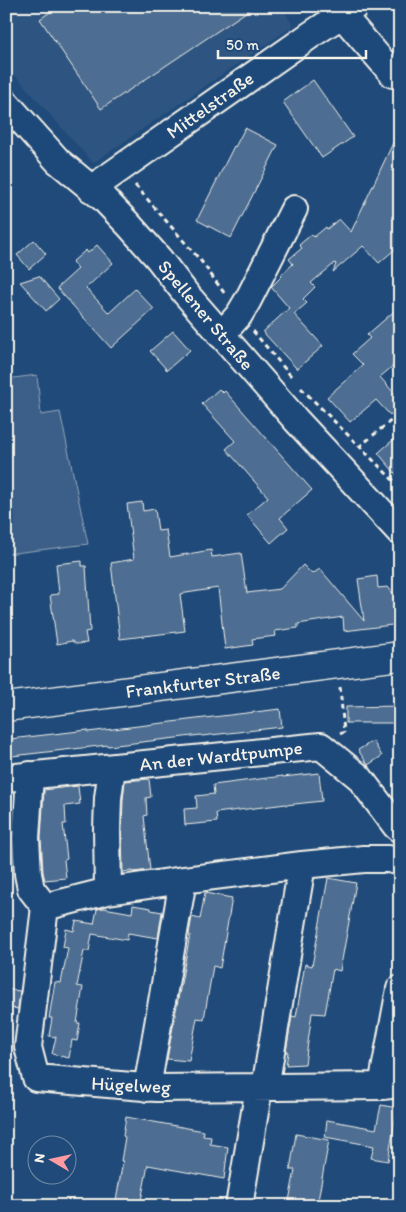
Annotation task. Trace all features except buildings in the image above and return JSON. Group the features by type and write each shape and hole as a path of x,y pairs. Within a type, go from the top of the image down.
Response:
{"main road":[{"name":"Frankfurter Straße","path":"6,707 400,656"}],"street":[{"path":"349,11 393,74 400,75"},
{"name":"Mittelstraße","path":"91,189 312,34 349,11"},
{"name":"Spellener Straße","path":"6,103 58,161 115,211 139,236 221,335 296,420 400,532"},
{"path":"221,335 248,300 294,209"},
{"name":"An der Wardtpumpe","path":"18,777 321,746 359,777 398,827"},
{"path":"108,891 108,798 112,768"},
{"path":"18,777 31,889 45,907 108,891 183,880 302,865 388,861"},
{"path":"388,861 376,851 386,836 398,827"},
{"path":"239,1206 302,865"},
{"path":"147,1088 183,880"},
{"name":"Hügelweg","path":"45,907 28,1047 36,1078 147,1088 391,1085"},
{"path":"391,1085 400,989"}],"path":[{"path":"337,465 400,413"},
{"path":"321,746 344,732 338,664"}],"shaded area":[{"path":"6,6 282,6 293,26 93,163 6,65"},
{"path":"37,375 41,415 60,412 88,544 6,554 6,379"}]}
